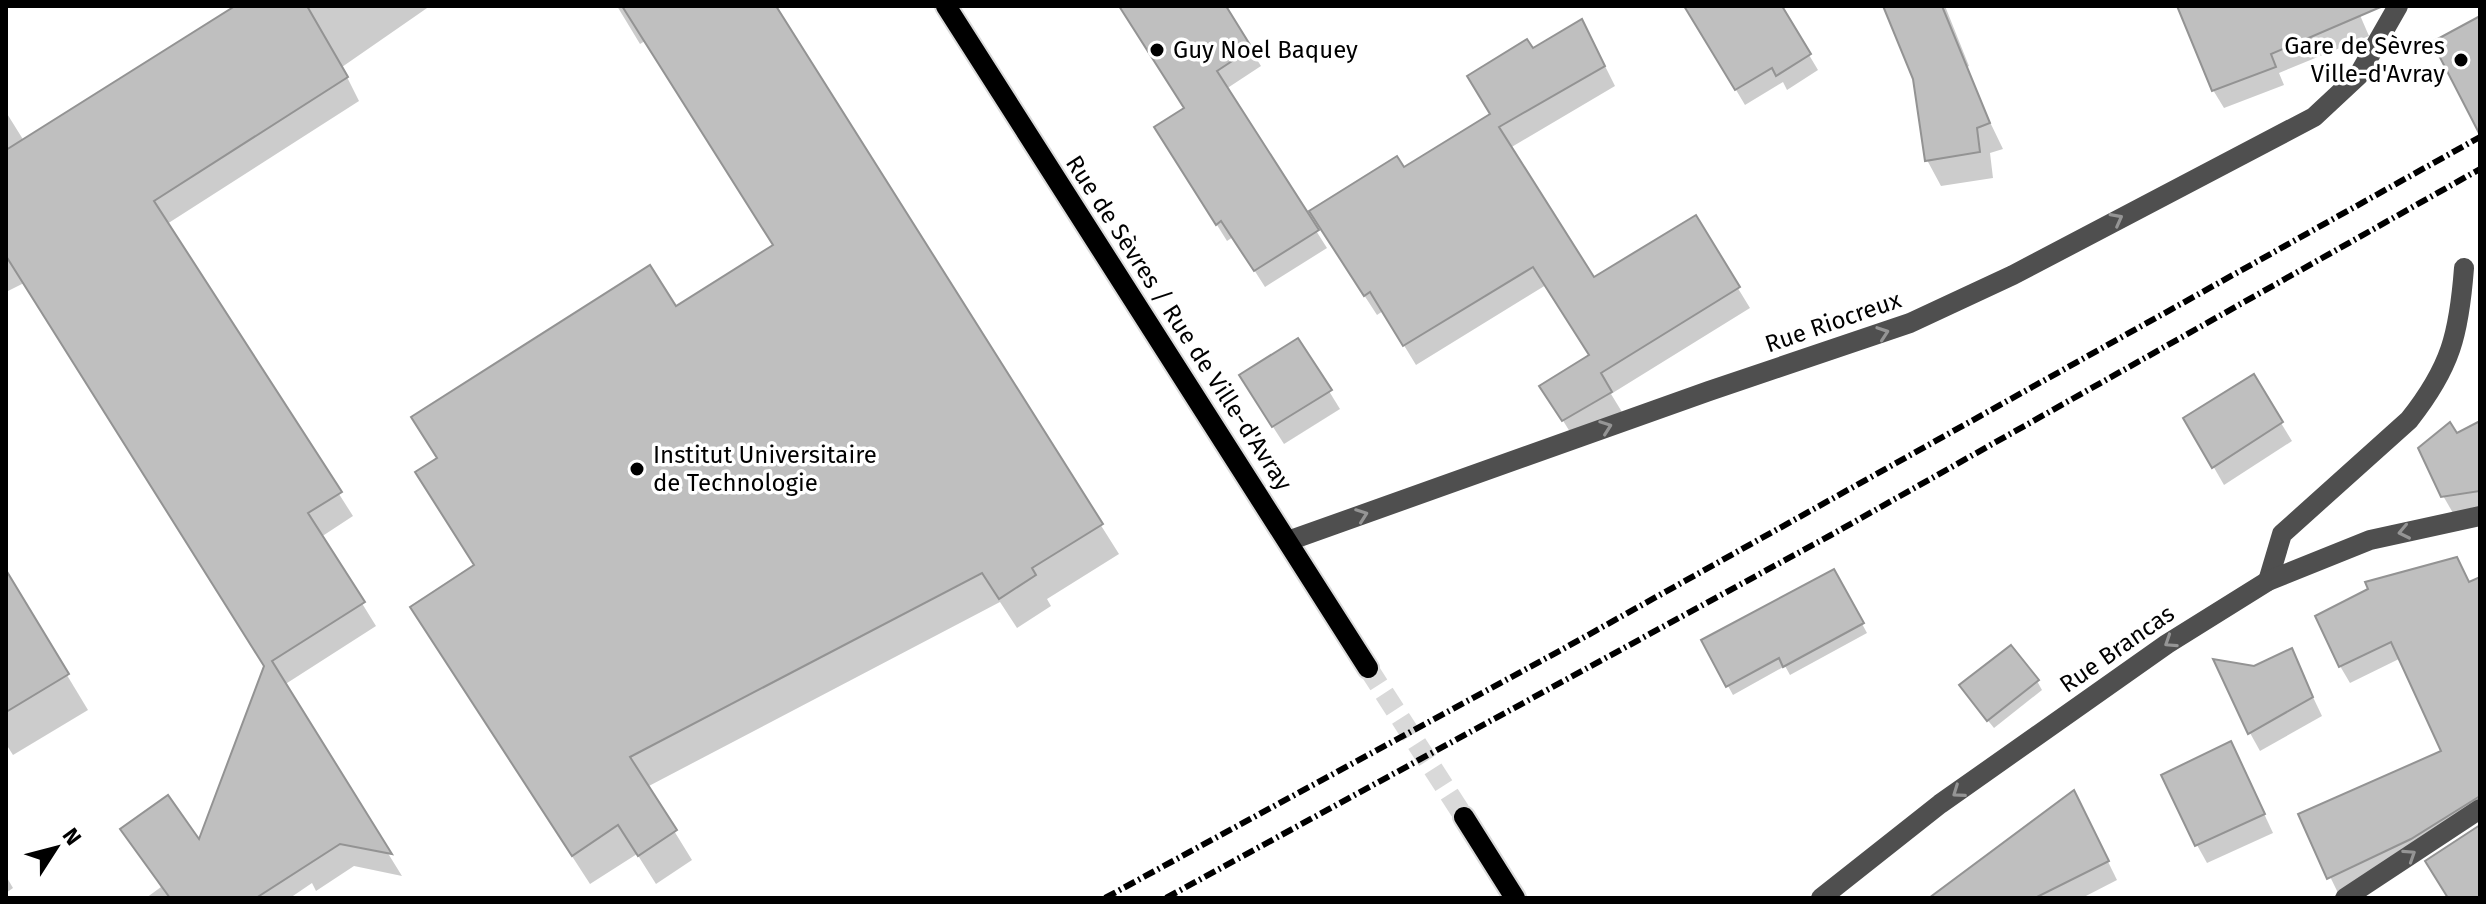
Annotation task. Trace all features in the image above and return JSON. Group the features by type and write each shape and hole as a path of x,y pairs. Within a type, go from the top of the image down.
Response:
{"main road":[{"name":"Rue de Sèvres / Rue de Ville-d'Avray","path":"946,6 1368,668"},
{"path":"1464,817 1515,898"}],"street":[{"name":"Rue Riocreux","path":"1288,541 1694,396 1910,323 2013,275 2314,117 2358,76 2398,6"},
{"path":"2268,581 2282,534 2409,420 2425,401 2444,369 2459,327 2464,268"},
{"name":"Rue Brancas","path":"1821,898 1940,804 2167,644 2268,581 2370,540 2480,516"},
{"path":"2345,898 2480,809"}],"building":[{"path":"235,6 307,6 348,77 154,201 342,492 308,513 365,602 272,661 392,854 340,844 256,898 170,898 120,829 168,795 199,839 264,666 6,256 6,150"},
{"path":"622,6 776,6 1103,524 1032,568 1036,575 999,599 982,573 630,757 677,830 638,856 618,825 572,856 410,607 474,565 415,472 437,458 411,417 650,265 676,306 773,245"},
{"path":"1119,6 1226,6 1252,48 1217,71 1319,230 1254,271 1221,221 1216,225 1154,127 1184,108"},
{"path":"1684,6 1782,6 1811,54 1776,76 1772,68 1735,90"},
{"path":"1883,6 1942,6 1990,123 1977,128 1980,152 1925,161 1913,79"},
{"path":"2177,6 2383,6 2271,54 2276,67 2212,91"},
{"name":"Gare de Sèvres Ville-d'Avray","path":"2480,16 2480,135 2432,42"},
{"path":"1582,19 1605,66 1499,127 1594,277 1696,215 1740,287 1601,373 1612,392 1562,421 1539,386 1589,355 1533,267 1403,346 1370,292 1364,296 1309,211 1397,156 1404,167 1490,114 1467,76 1527,39 1533,48"},
{"path":"1298,338 1332,390 1272,427 1239,375"},
{"path":"2254,374 2283,422 2212,468 2183,418"},
{"path":"2480,421 2480,491 2441,497 2418,448 2450,422 2457,433"},
{"path":"2457,557 2469,582 2480,577 2480,796 2411,839 2327,879 2298,814 2441,751 2391,642 2339,667 2315,616 2368,589 2365,582"},
{"path":"1834,569 1864,623 1783,667 1779,658 1726,687 1701,640"},
{"path":"6,570 69,674 6,712"},
{"path":"2011,645 2039,680 1987,721 1959,685"},
{"path":"2292,648 2313,697 2248,734 2213,659 2254,666"},
{"path":"2231,741 2265,814 2195,846 2161,775"},
{"path":"2074,790 2109,861 2035,898 1929,898"},
{"path":"2480,825 2480,898 2448,898 2425,861"}],"tunnel":[{"path":"1368,668 1464,817"}],"railway":[{"path":"1105,898 1563,649 2480,137"},
{"path":"1166,898 1831,535 2480,169"}],"place":[{"name":"Guy Noel Baquey","path":"1157,50"},
{"name":"Gare de Sèvres Ville-d'Avray","path":"2461,60"},
{"name":"Institut Universitaire de Technologie","path":"637,469"}]}
